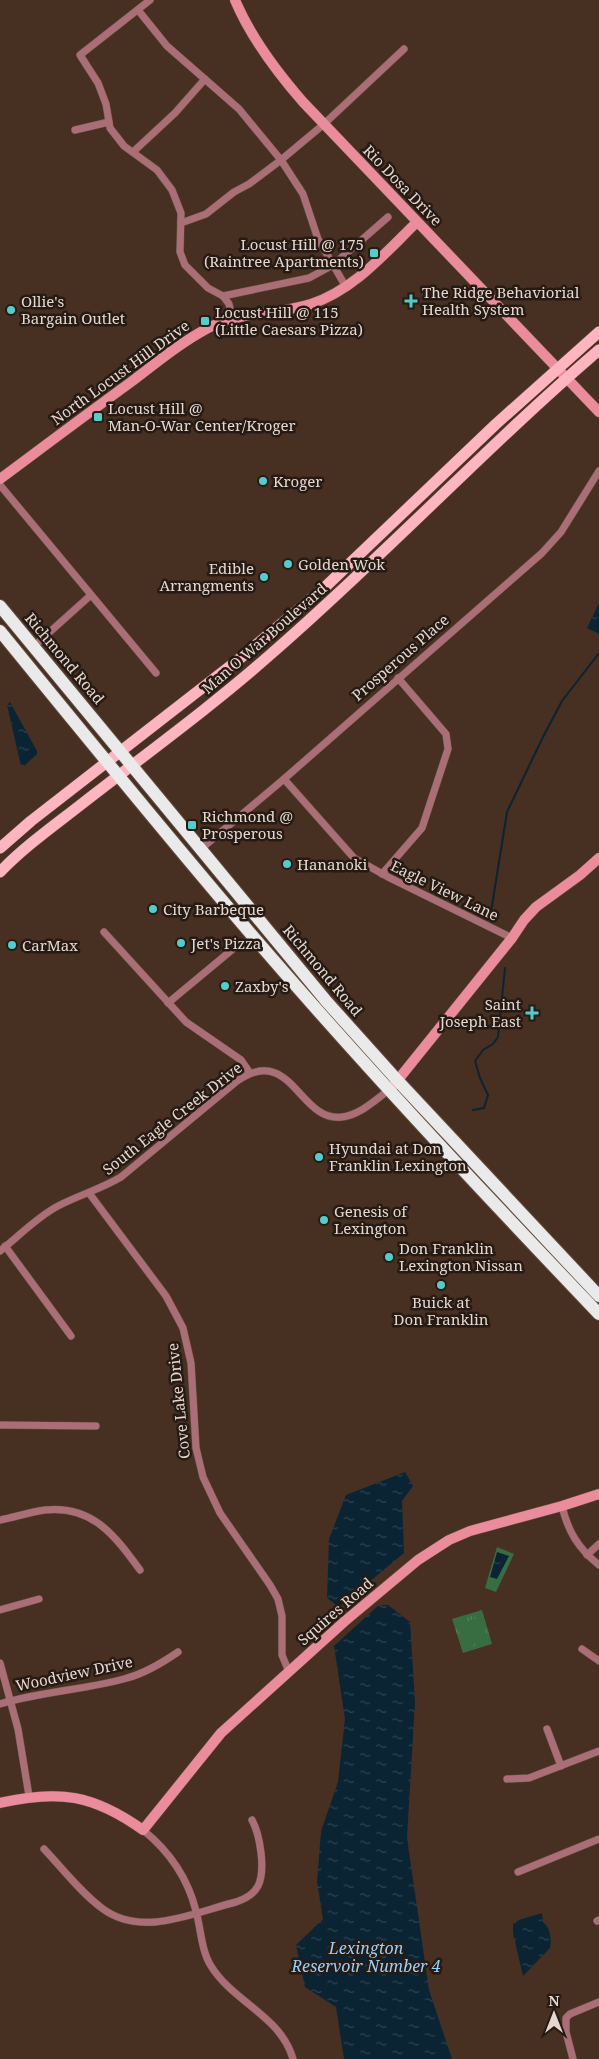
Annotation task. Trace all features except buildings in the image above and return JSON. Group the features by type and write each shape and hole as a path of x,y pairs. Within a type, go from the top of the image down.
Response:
{"highway":[{"name":"Richmond Road","path":"0,606 202,848 393,1085 599,1314"},
{"name":"Richmond Road","path":"0,631 118,776 260,944 393,1085 599,1296"}],"main road":[{"name":"Man O War Boulevard","path":"0,848 121,751 224,672 323,589 403,515 496,424 599,332"},
{"name":"Man O War Boulevard","path":"0,872 32,843 228,691 284,643 353,581 477,460 599,350"}],"street":[{"path":"150,0 80,55 98,83 106,104 110,128 124,146 157,170 172,190 181,213 180,252 185,265 208,288 223,296 229,304 232,318"},
{"name":"Rio Dosa Drive","path":"235,0 253,36 268,59 303,102 599,412"},
{"path":"138,10 167,46 239,109 282,160 303,194 318,239 346,287"},
{"path":"182,223 206,214 234,192 249,184 282,160 324,124 404,49"},
{"path":"133,152 175,113 205,79"},
{"path":"75,130 109,122"},
{"path":"223,296 308,278 333,265 388,217"},
{"name":"North Locust Hill Drive","path":"0,479 194,336 232,318 312,304 346,287 371,267 418,222"},
{"name":"Prosperous Place","path":"202,848 284,779 554,541 599,471"},
{"path":"0,485 156,673"},
{"path":"34,646 91,595"},
{"path":"382,874 422,828 448,750 446,734 398,678"},
{"name":"Eagle View Lane","path":"284,779 354,858 382,874 512,938"},
{"path":"393,1085 512,938 524,920 536,907 580,875 599,858"},
{"path":"239,920 242,928 239,944"},
{"path":"104,932 168,1003 197,1031 241,1060 250,1073"},
{"path":"168,1003 239,944 254,940 260,944"},
{"name":"South Eagle Creek Drive","path":"3,1249 52,1210 106,1186 121,1177 237,1081 250,1073 261,1071 274,1072 283,1077 316,1108 335,1118 355,1113 393,1085"},
{"name":"Cove Lake Drive","path":"89,1192 166,1296 183,1328 191,1363 196,1448 203,1477 220,1513 278,1598 282,1616 283,1660 289,1672"},
{"path":"3,1249 71,1336"},
{"path":"0,1424 96,1426"},
{"name":"Squires Road","path":"143,1830 221,1733 384,1587 418,1560 442,1544 470,1531 599,1494"},
{"path":"562,1506 570,1532 587,1555 599,1565"},
{"path":"0,1520 46,1510 76,1511 93,1519 119,1541 140,1570"},
{"path":"587,1555 599,1544"},
{"path":"0,1610 39,1599"},
{"path":"582,1649 599,1661"},
{"name":"Woodview Drive","path":"0,1704 128,1678 152,1668 178,1652"},
{"path":"0,1663 18,1729 29,1796"},
{"path":"547,1729 561,1766"},
{"path":"508,1779 528,1778 599,1751"},
{"path":"0,1803 29,1796 63,1796 93,1802 118,1813 143,1830 162,1847 179,1870 188,1887 197,1913 204,1949 210,1966 225,1984 273,2025 283,2037 293,2059"},
{"path":"44,1849 93,1900 116,1916 141,1922 155,1922 197,1913 245,1899 258,1885 261,1874 259,1838 252,1820"},
{"path":"518,1872 599,1839"},
{"path":"573,2059 566,2032 566,2018 570,2014 599,2002"}],"green space":[{"path":"497,1547 514,1554 496,1592 485,1588"},
{"path":"482,1610 492,1644 463,1653 452,1619"},
{"path":"481,1617 488,1640 477,1643 470,1620"},
{"path":"464,1618 465,1621 468,1621 475,1644 473,1645 474,1648 468,1650 467,1646 464,1647 457,1624 459,1623 458,1620"}],"water":[{"path":"599,603 599,634 587,628"},
{"path":"10,702 37,751 37,754 24,766 21,766 7,705"},
{"path":"405,1472 413,1486 402,1501 404,1553 339,1607 327,1598 329,1539 346,1495"},
{"path":"497,1552 509,1556 497,1579 490,1577"},
{"name":"Lexington Reservoir Number 4","path":"379,1605 388,1605 410,1622 415,1702 407,1838 429,1990 452,2059 344,2059 336,2007 305,1987 296,1945 323,1919 317,1882 321,1831 338,1782 345,1719 334,1646"},
{"path":"542,1913 543,1922 550,1934 550,1948 523,1976 513,1933 513,1924 519,1920"}],"waterway":[{"path":"491,912 507,812 562,701 599,653"},
{"path":"473,1110 484,1108 488,1095 475,1061 483,1050 493,1044 498,1037 505,968"}],"place":[{"name":"Locust Hill @ 175 (Raintree Apartments)","path":"374,253"},
{"name":"The Ridge Behaviorial Health System","path":"411,301"},
{"name":"Ollie's Bargain Outlet","path":"11,310"},
{"name":"Locust Hill @ 115 (Little Caesars Pizza)","path":"205,321"},
{"name":"Locust Hill @ Man-O-War Center/Kroger","path":"98,417"},
{"name":"Kroger","path":"263,481"},
{"name":"Golden Wok","path":"288,564"},
{"name":"Edible Arrangments","path":"264,577"},
{"name":"Richmond @ Prosperous","path":"192,825"},
{"name":"Hananoki","path":"287,864"},
{"name":"City Barbeque","path":"153,909"},
{"name":"Jet's Pizza","path":"181,943"},
{"name":"CarMax","path":"12,945"},
{"name":"Zaxby's","path":"225,986"},
{"name":"Saint Joseph East","path":"532,1013"},
{"name":"Hyundai at Don Franklin Lexington","path":"319,1157"},
{"name":"Genesis of Lexington","path":"324,1220"},
{"name":"Don Franklin Lexington Nissan","path":"389,1257"},
{"name":"Buick at Don Franklin","path":"441,1285"}]}
